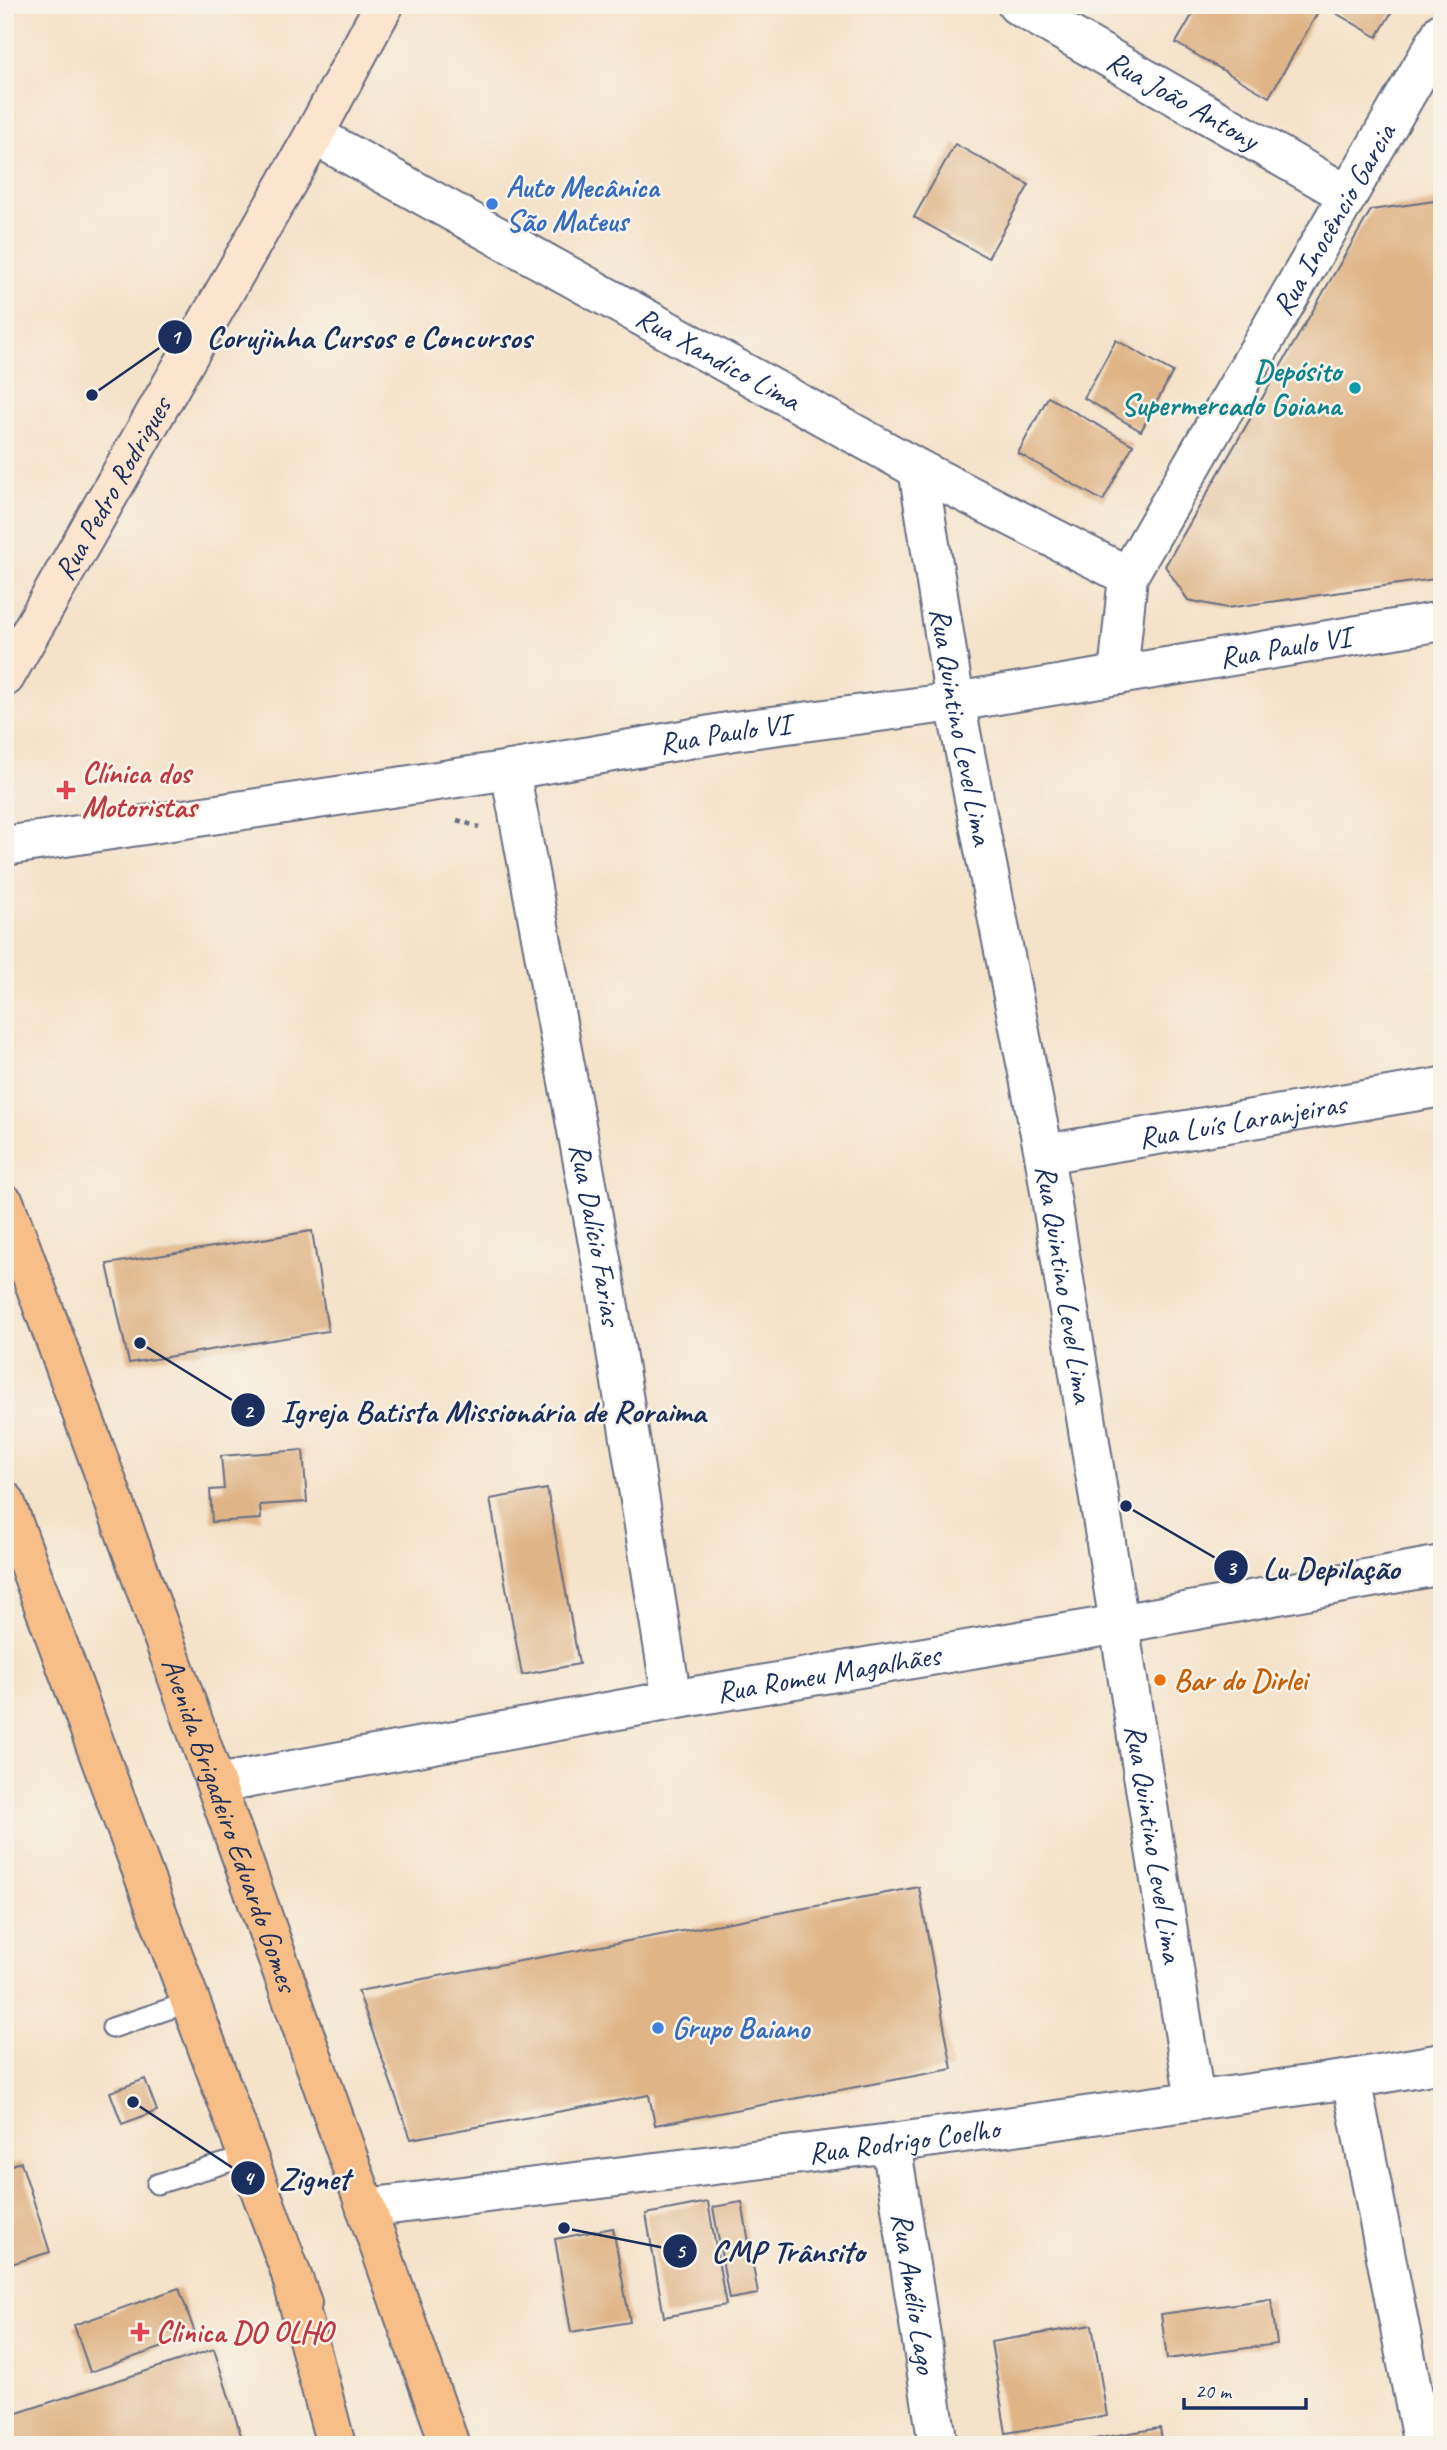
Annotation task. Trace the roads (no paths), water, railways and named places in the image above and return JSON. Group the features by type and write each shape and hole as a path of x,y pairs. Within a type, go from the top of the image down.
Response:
{"main road":[{"name":"Rua Pedro Rodrigues","path":"5,677 314,135 384,5"},
{"name":"Avenida Brigadeiro Eduardo Gomes","path":"5,1204 217,1784 450,2445"},
{"path":"5,1501 248,2155 352,2445"},
{"path":"290,2271 336,2445"}],"street":[{"name":"Rua João Antony","path":"1017,5 1348,195"},
{"name":"Rua Inocêncio Garcia","path":"1118,675 1128,576 1442,33"},
{"name":"Rua Xandico Lima","path":"314,135 918,469 1128,576"},
{"name":"Rua Quintino Level Lima","path":"918,469 956,702 1044,1154 1195,2100"},
{"name":"Rua Paulo VI","path":"5,846 510,770 734,731 956,702 1442,621"},
{"name":"Rua Dalício Farias","path":"510,770 603,1270 672,1700"},
{"name":"Rua Luís Laranjeiras","path":"1044,1154 1442,1087"},
{"name":"Rua Romeu Magalhães","path":"217,1784 672,1700 1119,1624 1442,1565"},
{"name":"Rua Rodrigo Coelho","path":"366,2208 891,2144 1351,2079 1442,2063"},
{"path":"1351,2079 1423,2445"},
{"name":"Rua Amélio Lago","path":"891,2144 938,2445"}],"lane":[{"path":"112,2028 190,2002"},
{"path":"157,2184 248,2155"}],"place":[{"name":"Auto Mecânica São Mateus","path":"492,204"},
{"name":"Depósito Supermercado Goiana","path":"1355,388"},
{"name":"Corujinha Cursos e Concursos","path":"92,395"},
{"name":"Clínica dos Motoristas","path":"66,790"},
{"name":"Igreja Batista Missionária de Roraima","path":"140,1343"},
{"name":"Lu Depilação","path":"1126,1506"},
{"name":"Bar do Dirlei","path":"1160,1680"},
{"name":"Grupo Baiano","path":"658,2028"},
{"name":"Zignet","path":"133,2102"},
{"name":"CMP Trânsito","path":"564,2228"},
{"name":"Clinica DO OLHO","path":"140,2332"}]}
